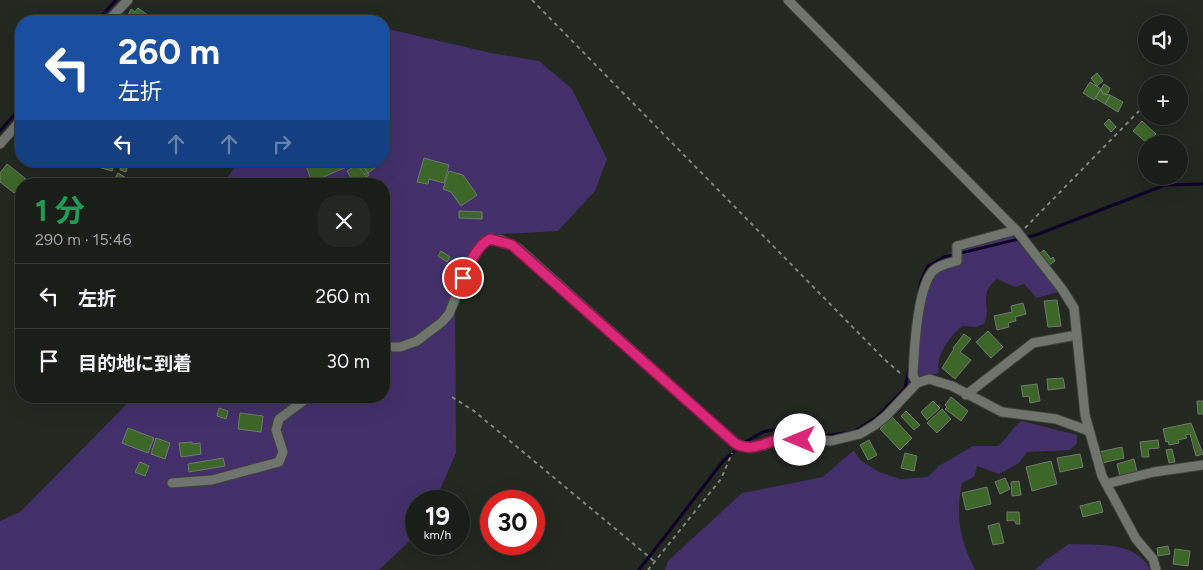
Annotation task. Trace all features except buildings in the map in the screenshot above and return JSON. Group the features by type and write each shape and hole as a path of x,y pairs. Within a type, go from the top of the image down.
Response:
{"street":[{"path":"114,15 128,0"},
{"path":"788,0 1017,232 1074,308 1085,415 1089,431 1106,484 1136,539 1152,559 1156,570"},
{"path":"0,144 15,127"},
{"path":"917,383 913,376 919,318 924,288 932,271 942,265 957,261 957,246 1017,232"},
{"path":"390,347 400,347 417,341 436,327 449,314 470,261 484,242 490,239 501,240 518,248 736,444 749,448 788,438 830,441 860,434 875,426 917,383 928,379 940,382 1002,412 1056,419 1089,431"},
{"path":"966,395 1033,343 1077,334"},
{"path":"172,483 212,480 279,462 283,452 276,430 279,419 301,403"},
{"path":"1106,484 1154,472 1203,466"}],"path":[{"path":"532,0 587,58 726,196 756,230 900,373"},
{"path":"1017,232 1138,112"},
{"path":"452,397 474,411 654,561"},
{"path":"648,570 721,479 736,444"}],"shaded area":[{"path":"390,29 491,53 539,61 572,89 607,159 595,191 558,231 501,234 479,253 455,302 456,453 440,490 405,490 405,545 379,570 0,570 0,521 20,512 126,403 390,403 390,178 227,178 235,167 390,167"},
{"path":"1012,235 1043,269 1058,292 1037,298 1024,284 1015,287 997,279 987,291 987,311 984,324 976,327 962,326 948,341 941,353 938,366 939,373 918,378 917,365 926,292 935,264 954,249"},
{"path":"1022,421 1077,435 1077,443 1070,450 1027,452 1019,463 999,474 977,466 974,477 962,483 959,507 960,528 975,570 665,570 668,561 742,493 823,477 854,450 860,460 879,472 900,479 928,477 939,466 973,446 998,446"},
{"path":"1069,544 1115,546 1126,549 1144,561 1150,570 1035,570"}],"waterway":[{"path":"102,15 116,0"},
{"path":"0,131 15,114"},
{"path":"919,291 921,281 928,266 944,257 1036,235 1165,185 1203,184"},
{"path":"639,570 724,460 745,442 763,432 784,427 823,436 853,432 877,417 905,388 909,369"}],"route":[{"path":"463,278 470,261 484,242 490,239 501,240 512,245 518,248 736,444 749,448 788,438 800,440"}]}
